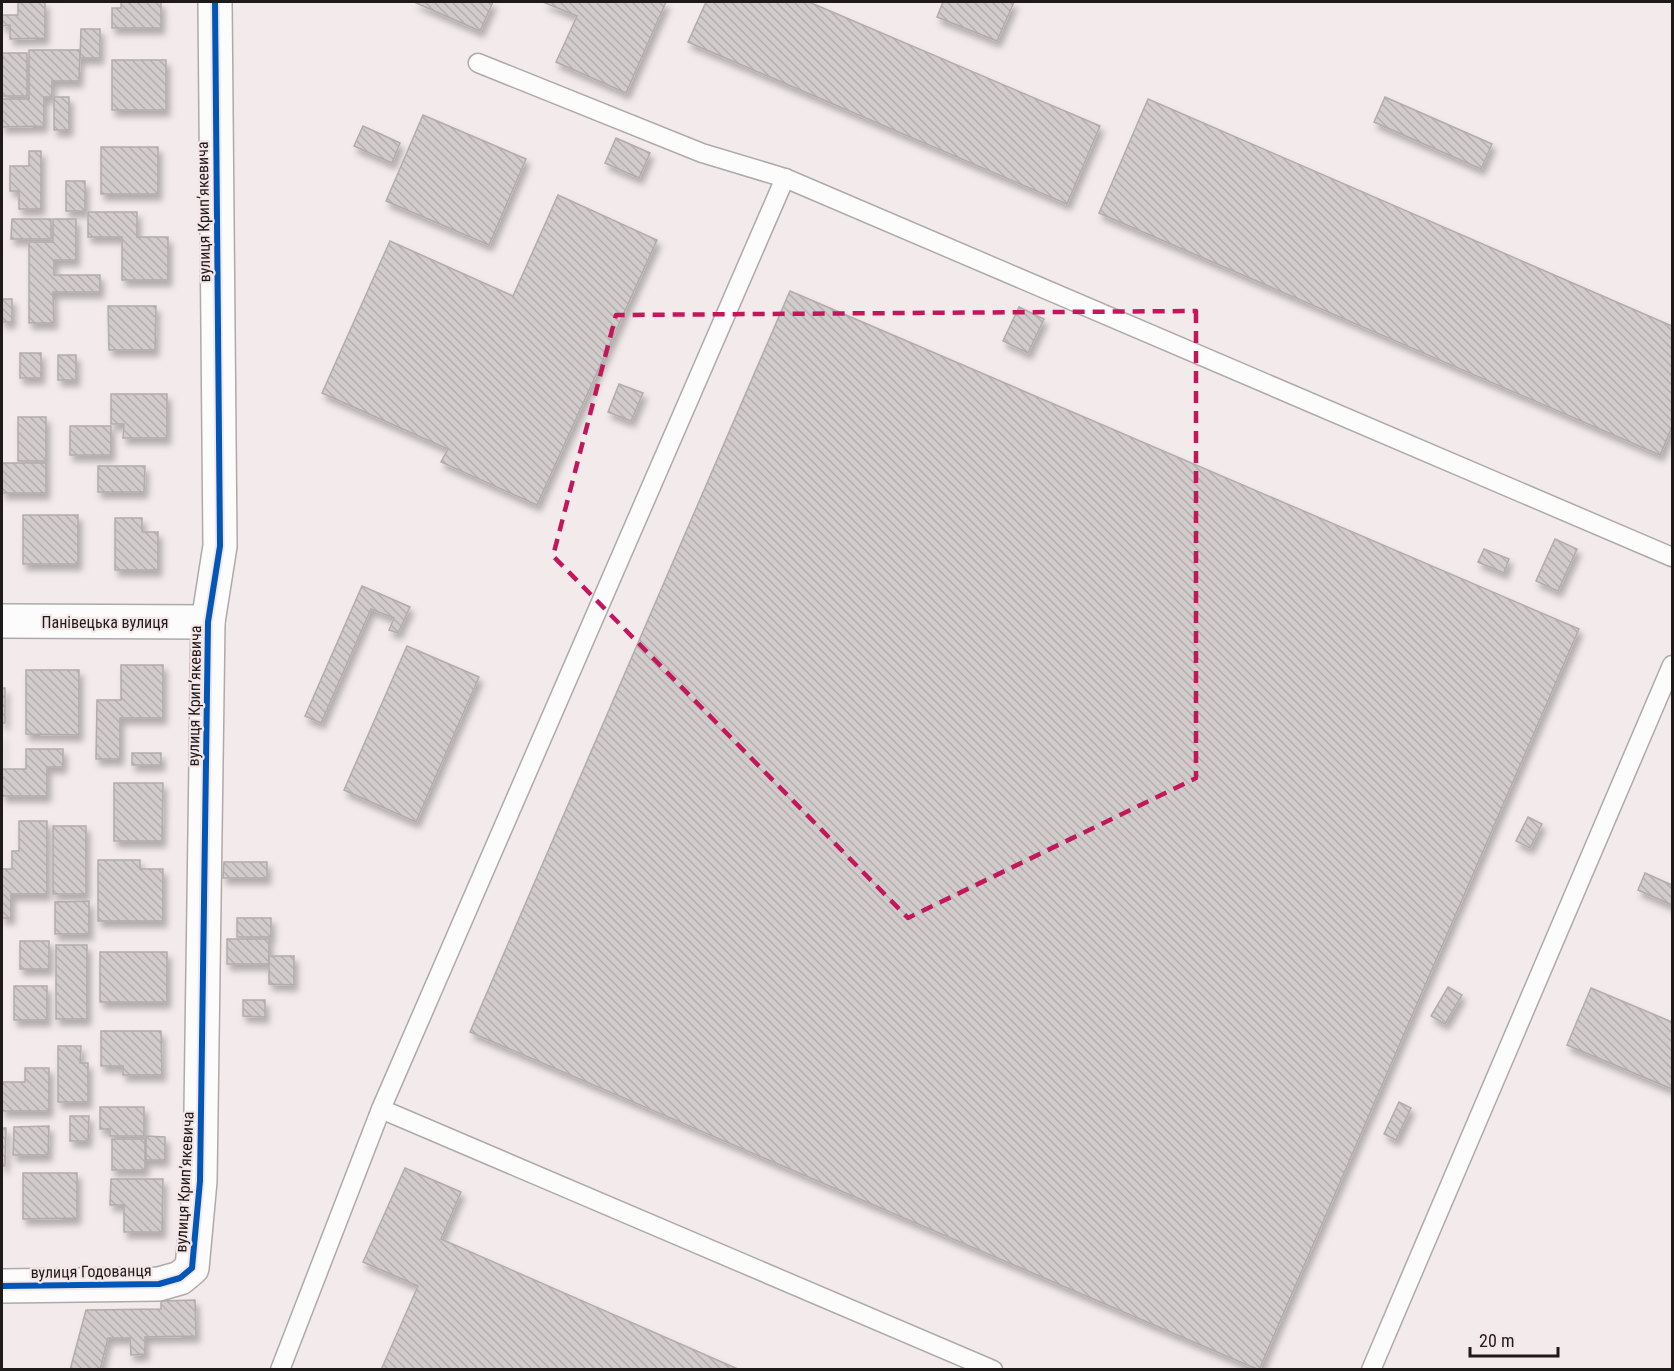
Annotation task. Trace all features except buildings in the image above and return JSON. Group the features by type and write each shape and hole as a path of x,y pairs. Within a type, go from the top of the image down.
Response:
{"street":[{"name":"вулиця Крипʼякевича","path":"180,1278 192,1268 200,1181 208,622 220,546 215,2"},
{"name":"Панівецька вулиця","path":"2,621 208,622"},
{"name":"вулиця Годованця","path":"2,1286 159,1284 180,1278"}],"lane":[{"path":"478,63 702,153 785,178 1672,557"},
{"path":"280,1370 381,1109 785,178"},
{"path":"1371,1370 1672,665"},
{"path":"381,1109 993,1370"}],"highlighted area":[{"path":"1196,311 1196,778 908,918 553,556 616,315"}],"cycle path":[{"path":"2,1286 159,1284 180,1278 192,1268 200,1181 208,622 220,546 215,2"}]}
